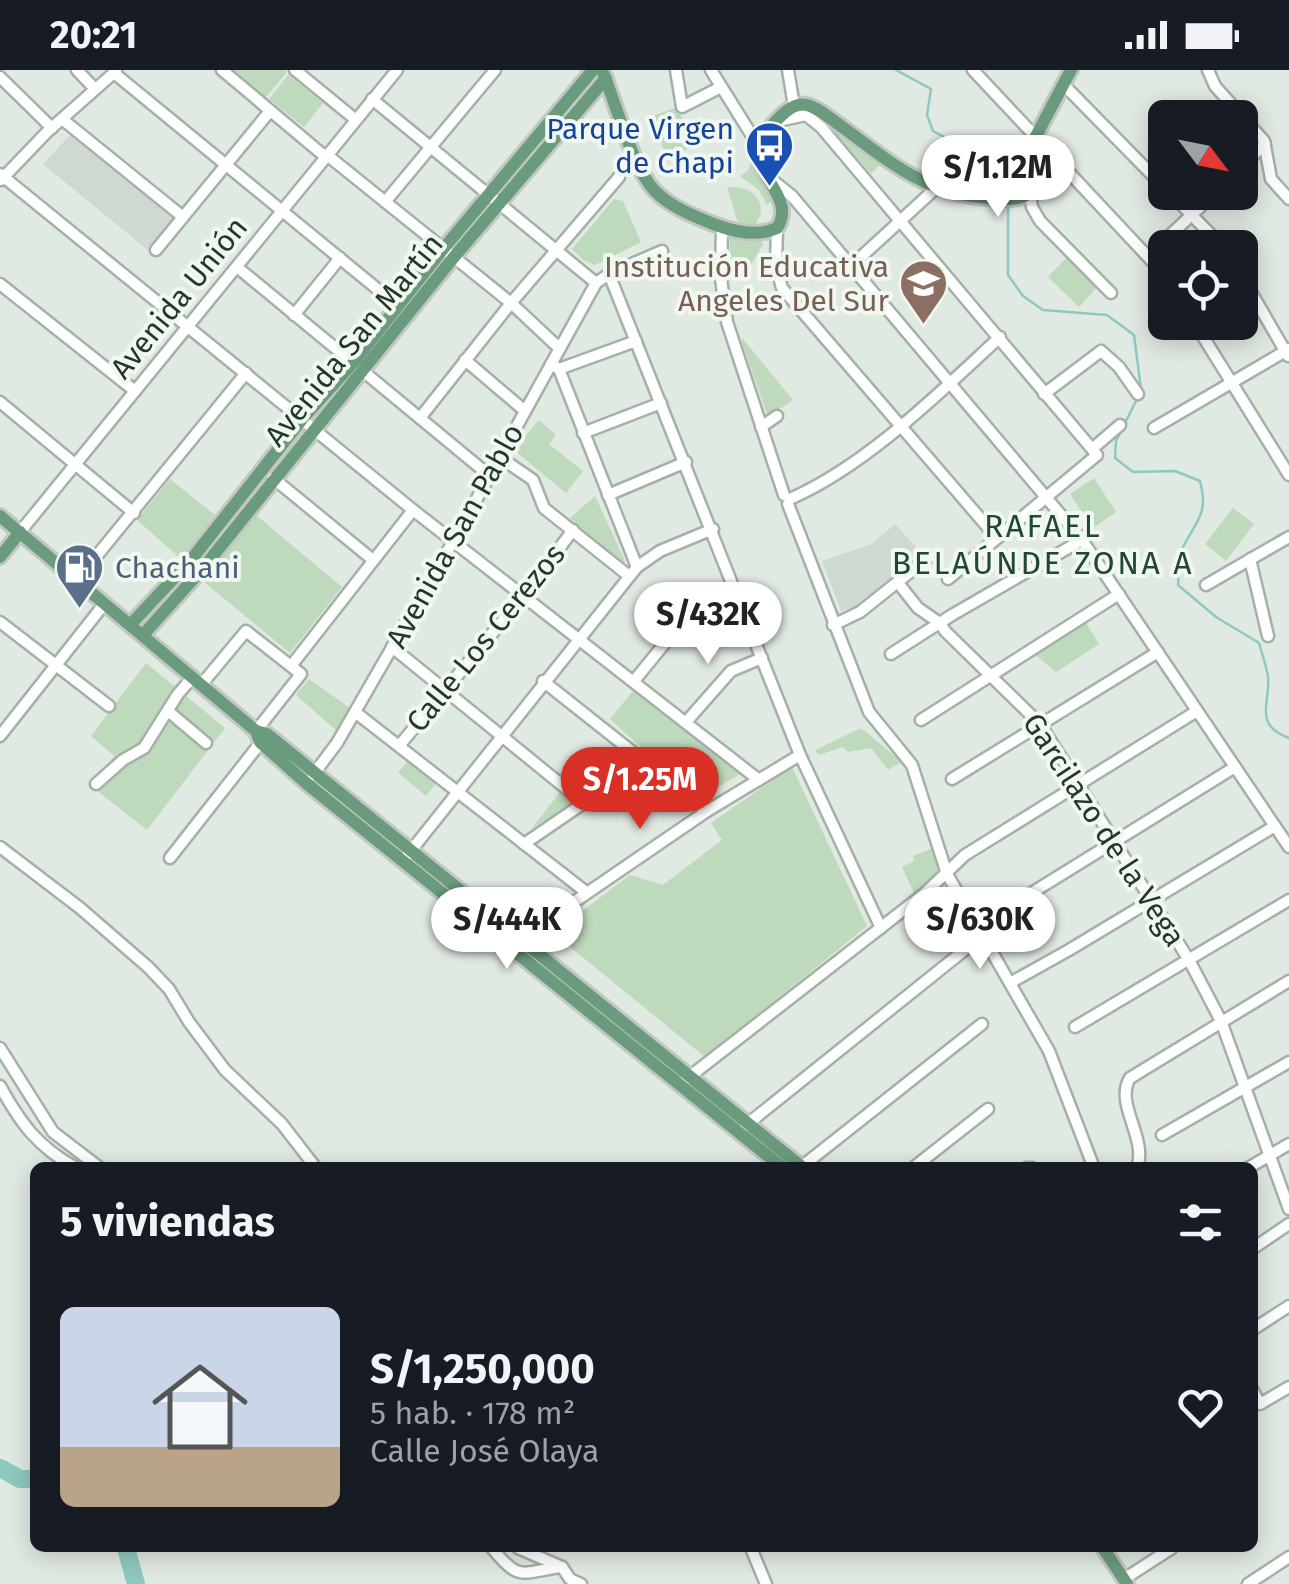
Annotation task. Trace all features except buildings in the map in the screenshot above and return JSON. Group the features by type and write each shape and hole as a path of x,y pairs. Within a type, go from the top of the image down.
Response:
{"main road":[{"path":"600,73 652,188 674,206 722,226 761,233 777,228 782,212 772,180 760,160 759,147 794,106 808,105 820,111 934,189 973,197 1026,196 1036,178 1035,138 1070,70"},
{"name":"Avenida San Martín","path":"130,624 191,560 303,418 358,367 600,73"},
{"name":"Avenida San Martín","path":"143,635 204,567 315,428 398,306 449,253"},
{"path":"0,516 310,779 744,1127 795,1162"},
{"name":"Avenida Unión","path":"0,558 20,532"},
{"path":"744,1127 777,1162"},
{"path":"1106,1552 1126,1582"}],"street":[{"path":"78,70 96,89"},
{"path":"96,89 101,70"},
{"path":"222,70 511,304 559,348"},
{"name":"Avenida Unión","path":"20,532 397,70"},
{"path":"384,202 496,70"},
{"path":"676,70 682,107 719,88"},
{"path":"710,70 759,147"},
{"path":"788,70 794,106"},
{"path":"973,70 1148,255"},
{"path":"984,82 990,70"},
{"path":"1208,70 1216,86 1265,144 1272,179 1289,199"},
{"path":"398,306 115,71 1,177 188,324 413,510 759,780"},
{"path":"299,71 356,120"},
{"path":"0,77 52,128"},
{"path":"1063,84 1148,171"},
{"path":"372,99 596,283 662,251"},
{"path":"156,250 270,111"},
{"path":"777,122 800,114 814,120 1098,455 948,579"},
{"path":"62,118 184,217"},
{"path":"1258,151 1265,144"},
{"path":"420,418 464,360 619,177"},
{"path":"772,180 792,196 1082,540 1289,847"},
{"path":"850,268 934,189"},
{"path":"1026,196 1040,220 1111,292"},
{"path":"1187,210 1207,230"},
{"path":"1178,230 1199,210"},
{"path":"722,226 721,279 727,322 833,624 869,712 912,765 947,874 1049,1051 1092,1162"},
{"path":"777,228 776,266 782,288 997,538"},
{"path":"294,315 340,258"},
{"path":"237,267 490,476"},
{"path":"609,274 800,754 881,928"},
{"name":"Avenida San Pablo","path":"310,779 355,712 525,410 555,367 559,348 596,283"},
{"path":"0,284 135,392"},
{"path":"1154,428 1288,353 1258,303"},
{"path":"788,499 827,482 950,383 1000,337"},
{"path":"1205,340 1289,475"},
{"path":"633,572 608,495 555,367 636,341"},
{"path":"1044,394 1101,350 1138,394"},
{"path":"464,360 525,410"},
{"path":"77,580 246,373"},
{"path":"0,402 134,513"},
{"path":"583,433 661,403"},
{"path":"761,426 777,416"},
{"path":"1092,449 1120,425"},
{"path":"500,458 533,480 544,508 633,572"},
{"path":"608,495 686,462"},
{"path":"273,478 373,560"},
{"path":"291,666 413,510"},
{"path":"406,857 633,572 660,550 713,529"},
{"name":"Calle Los Cerezos","path":"399,746 573,530"},
{"path":"1206,585 1289,537"},
{"path":"891,654 1082,540"},
{"path":"833,624 860,612 929,557"},
{"path":"1250,560 1268,636"},
{"name":"Garcilazo de la Vega","path":"899,584 918,608 941,624 1040,724 1151,899 1220,1020 1289,1210"},
{"path":"921,720 1120,594"},
{"path":"634,681 687,616 736,595"},
{"path":"0,736 105,603"},
{"path":"0,622 109,706"},
{"path":"96,784 122,760 144,748 168,712 246,631 302,674 170,858"},
{"path":"392,647 584,802"},
{"path":"952,779 1158,652"},
{"path":"687,721 731,671 762,658"},
{"path":"543,681 707,811"},
{"path":"686,1080 881,928 947,874 965,854 1197,711"},
{"path":"168,712 206,743"},
{"path":"355,712 586,892"},
{"path":"515,944 707,811 800,754"},
{"path":"524,844 645,762"},
{"path":"1009,906 1235,767"},
{"path":"1010,983 1274,826"},
{"path":"0,846 148,967 168,988 225,1070 282,1124 311,1162"},
{"path":"1074,1027 1289,900"},
{"path":"744,1127 982,936"},
{"path":"1138,1162 1141,1150 1125,1086 1130,1078 1289,981"},
{"path":"808,1162 982,1024"},
{"path":"0,1048 53,1132 92,1162"},
{"path":"1162,1134 1289,1062"},
{"path":"0,1086 12,1109 42,1147 66,1162"},
{"path":"921,1162 988,1109"},
{"path":"1258,1162 1289,1144"},
{"path":"1258,1245 1289,1224"},
{"path":"1258,1326 1289,1306"},
{"path":"1258,1400 1260,1404 1289,1387"},
{"path":"495,1552 519,1574 562,1567"},
{"path":"527,1552 562,1567 570,1579 581,1584"},
{"path":"753,1552 766,1584"},
{"path":"1126,1582 1167,1552"},
{"path":"1248,1584 1289,1557"}],"shaded area":[{"path":"71,134 176,219 149,251 43,164"},
{"path":"895,524 926,558 867,603 841,611 822,561 872,544"}],"green space":[{"path":"232,70 285,70 287,72 265,98"},
{"path":"288,75 323,103 304,127 269,99"},
{"path":"678,107 691,148 666,156 652,116"},
{"path":"830,127 881,163 871,174"},
{"path":"751,162 766,183 771,202 767,205 758,189 740,176 748,171"},
{"path":"727,187 746,189 755,195 761,213 755,226 738,223"},
{"path":"614,199 623,201 641,242 595,265 572,249"},
{"path":"730,235 761,240 763,245 750,266 730,276"},
{"path":"1068,256 1099,285 1079,307 1048,277"},
{"path":"741,340 793,400 768,417"},
{"path":"539,420 556,435 549,444 583,471 566,493 514,450"},
{"path":"303,427 308,431 203,562 199,558"},
{"path":"1094,478 1116,512 1093,528 1070,494"},
{"path":"170,479 215,515 181,559 137,520"},
{"path":"595,496 625,561 621,565 570,518"},
{"path":"1233,508 1254,524 1226,561 1205,544"},
{"path":"256,515 342,587 290,653 204,582"},
{"path":"1086,623 1099,644 1056,672 1036,655"},
{"path":"146,663 225,728 147,830 91,786 114,756 91,736"},
{"path":"309,679 353,710 338,732 296,695"},
{"path":"637,686 740,774 698,799 610,719"},
{"path":"861,728 902,762 888,770 871,748 848,752 843,747 819,755 815,750"},
{"path":"411,757 439,780 426,796 398,773"},
{"path":"792,767 867,926 705,1057 553,933 630,875 663,885 722,840 711,823"},
{"path":"561,791 576,802 532,828"},
{"path":"935,847 938,874 914,893 902,867 914,861 913,856"}],"waterway":[{"path":"896,70 931,89 927,115 933,131 1000,167 1007,177 1007,194"},
{"path":"1008,202 1008,275 1023,296 1043,310 1107,315 1134,335 1141,389"},
{"path":"1138,397 1116,441 1115,458 1133,472 1175,471 1200,481 1202,508 1183,547 1178,585 1216,617 1259,643 1268,676 1267,719 1289,738"},
{"path":"0,1468 20,1479 30,1479"},
{"path":"127,1552 136,1584"}],"place":[{"name":"Parque Virgen de Chapi","path":"769,188"},
{"name":"Institución Educativa Angeles Del Sur","path":"924,326"},
{"name":"Chachani","path":"80,610"}],"district":[{"name":"RAFAEL BELAÚNDE ZONA A","path":"1043,544"}]}
